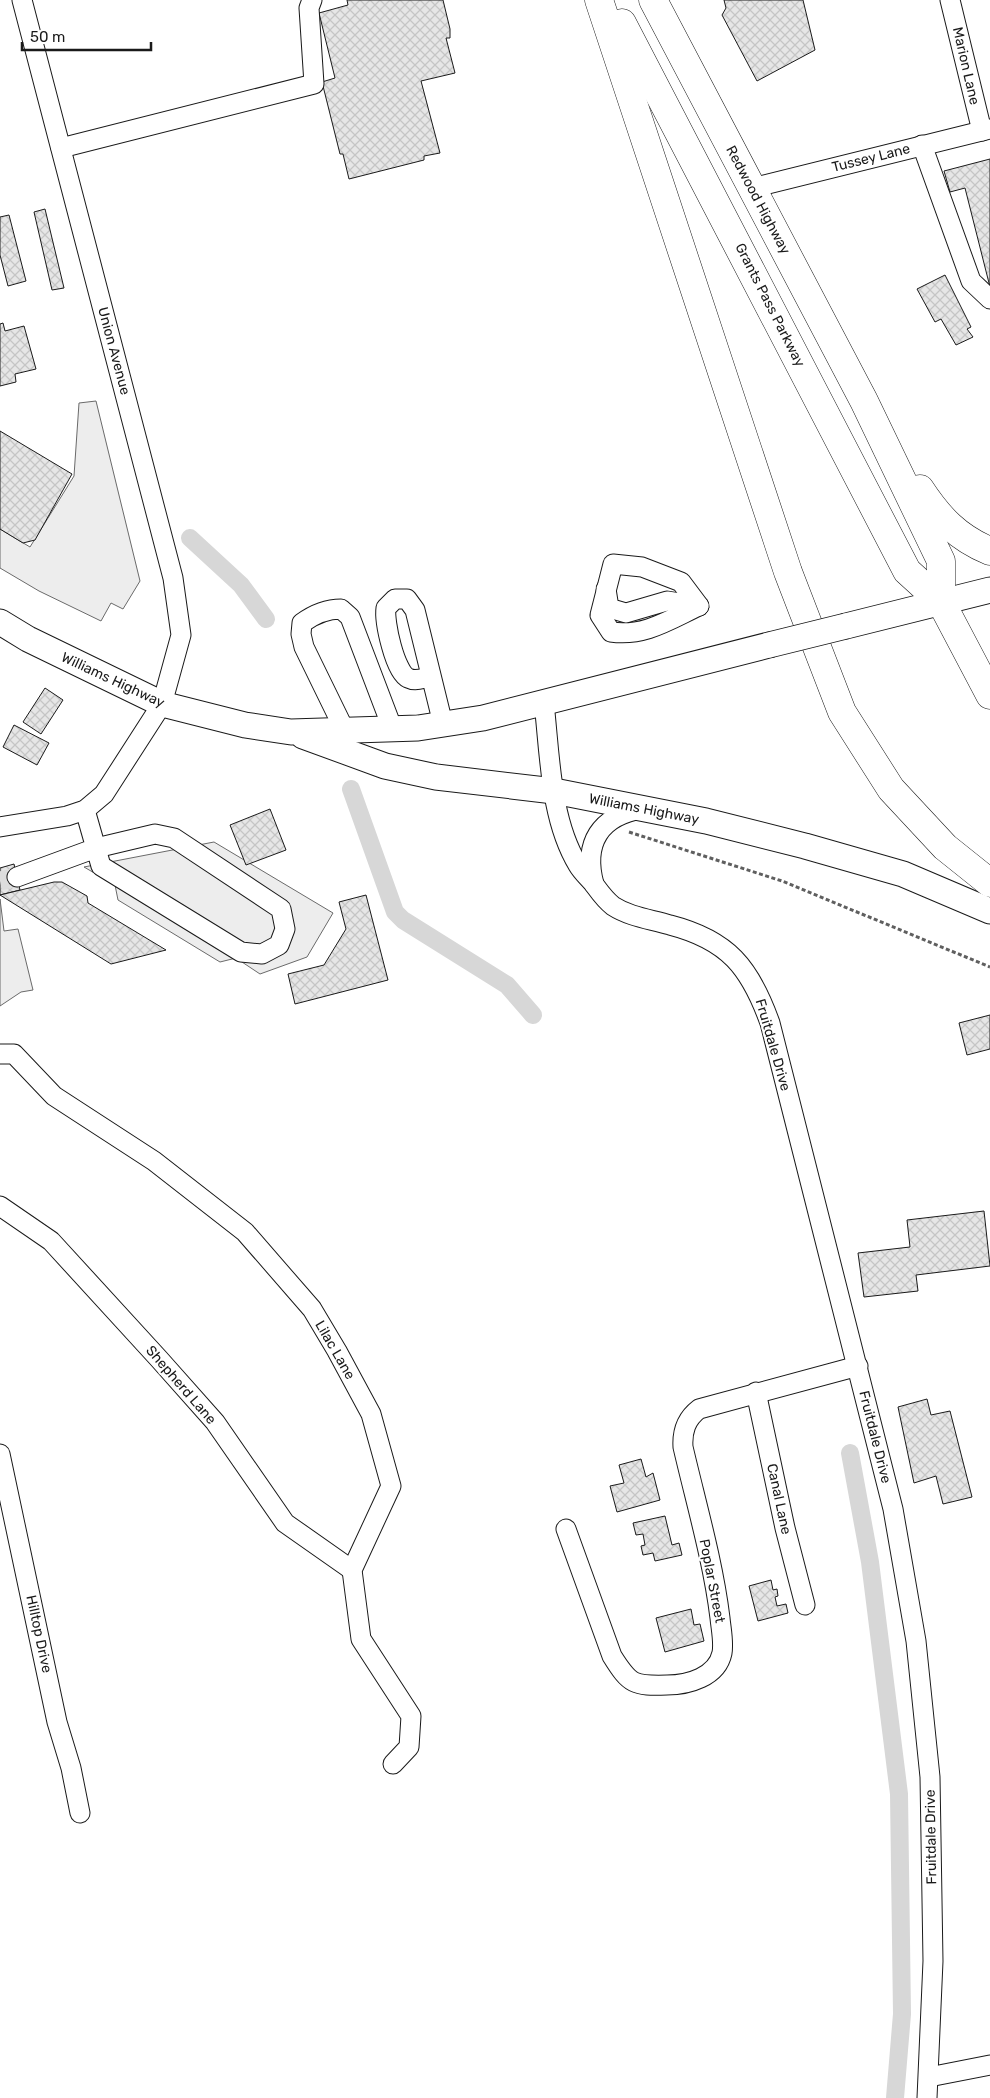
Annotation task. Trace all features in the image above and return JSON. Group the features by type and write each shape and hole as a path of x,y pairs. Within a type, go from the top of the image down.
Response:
{"highway":[{"path":"599,0 788,572 842,712 891,789 946,847 990,883"},
{"name":"Grants Pass Parkway","path":"609,0 907,571 941,602 990,696"},
{"name":"Redwood Highway","path":"652,0 864,401"},
{"path":"864,401 936,512 969,543 990,552"},
{"name":"Grants Pass Parkway","path":"864,401 941,562 941,602"}],"main road":[{"name":"Williams Highway","path":"0,622 28,639 162,704 245,725 292,732 393,730 483,718 990,590"},
{"name":"Williams Highway","path":"292,732 385,766 436,777 554,791 646,809 806,846 903,874 990,911"}],"street":[{"name":"Union Avenue","path":"22,0 173,578 181,635 162,704 104,794 85,810"},
{"path":"61,148 314,84 309,8 312,0"},
{"name":"Marion Lane","path":"950,0 986,130"},
{"name":"Tussey Lane","path":"752,188 986,130"},
{"path":"922,145 971,281 990,299"},
{"path":"613,564 642,567 681,582 698,606 649,630 626,634 610,632 600,615 613,564"},
{"path":"346,731 304,647 301,634 302,623 310,617 332,609 342,609 350,618 393,730"},
{"path":"431,676 443,724"},
{"name":"Fruitdale Drive","path":"544,703 554,791 572,853 579,866 602,896 613,906 636,917 702,934 722,947 745,970 761,997 770,1023 893,1509 916,1641 930,1778 933,1961 927,2098"},
{"path":"594,884 591,872 591,849 595,838 605,825 625,812 646,809"},
{"path":"0,827 67,816 85,810 96,848 101,866 241,952 262,954 272,951 284,938 284,920 281,909 174,838 155,834 96,848 80,855 16,873"},
{"name":"Lilac Lane","path":"0,1054 14,1054 54,1096 154,1161 244,1232 312,1309 338,1351 371,1414 392,1486 352,1570"},
{"name":"Shepherd Lane","path":"0,1206 51,1241 159,1359 215,1422 284,1523 352,1570"},
{"name":"Poplar Street","path":"566,1529 612,1656 624,1674 639,1686 672,1685 702,1678 715,1668 722,1653 722,1635 718,1598 682,1435 686,1423 699,1409 756,1392 858,1366"},
{"name":"Canal Lane","path":"756,1392 785,1528 805,1605"},
{"name":"Hilltop Drive","path":"0,1454 57,1722 71,1768 80,1813"},
{"path":"352,1570 361,1639 411,1716 409,1747 393,1764"},
{"path":"929,2077 990,2065"}],"path":[{"path":"605,825 782,880 990,967"}],"shaded area":[{"path":"96,401 140,581 123,609 111,603 101,621 39,591 0,568 0,529 30,547 74,476 79,403"},
{"path":"214,842 333,913 307,957 260,974 236,958 220,962 118,900 115,885 84,867"},
{"path":"0,899 4,931 18,929 33,990 21,992 0,1006"}],"building":[{"path":"347,0 443,0 450,29 450,38 446,38 455,73 421,81 440,153 424,156 424,160 349,179 343,154 340,154 322,82 335,78 319,13 348,5"},
{"path":"724,0 803,0 815,50 757,81 722,15 726,8"},
{"path":"990,159 990,287 965,188 950,192 944,171"},
{"path":"45,209 64,288 52,290 34,212"},
{"path":"9,215 26,281 8,286 0,255 0,217"},
{"path":"945,275 971,327 967,329 973,337 956,345 941,319 935,322 917,289"},
{"path":"3,323 5,331 24,326 36,369 15,374 16,382 0,386 0,324"},
{"path":"0,431 72,474 35,540 23,543 0,529"},
{"path":"45,688 63,700 41,734 23,722"},
{"path":"14,725 49,743 37,765 3,747"},
{"path":"270,809 286,850 246,865 230,825"},
{"path":"14,864 20,890 0,895 0,868"},
{"path":"54,882 62,882 87,896 88,903 166,950 111,964 0,895"},
{"path":"366,895 388,980 295,1004 288,974 324,965 346,929 339,902"},
{"path":"990,1015 990,1049 967,1055 959,1023"},
{"path":"984,1211 990,1266 916,1275 918,1291 864,1297 858,1253 910,1247 907,1220"},
{"path":"927,1399 931,1415 950,1411 972,1497 943,1504 936,1476 914,1483 898,1407"},
{"path":"641,1459 646,1477 653,1473 660,1500 617,1512 610,1486 624,1483 619,1465"},
{"path":"665,1516 672,1545 679,1543 682,1555 655,1561 653,1553 643,1555 641,1546 645,1545 643,1534 636,1535 633,1523"},
{"path":"771,1580 773,1590 777,1589 778,1596 775,1597 777,1606 786,1604 788,1613 758,1621 749,1586"},
{"path":"691,1609 694,1625 700,1624 704,1641 665,1652 656,1618"}],"waterway":[{"path":"190,538 241,585 266,619"},
{"path":"351,789 395,912 403,920 507,985 533,1015"},
{"path":"850,1453 870,1562 899,1794 902,2014 895,2098"}],"tunnel":[{"path":"0,881 17,877"}]}
